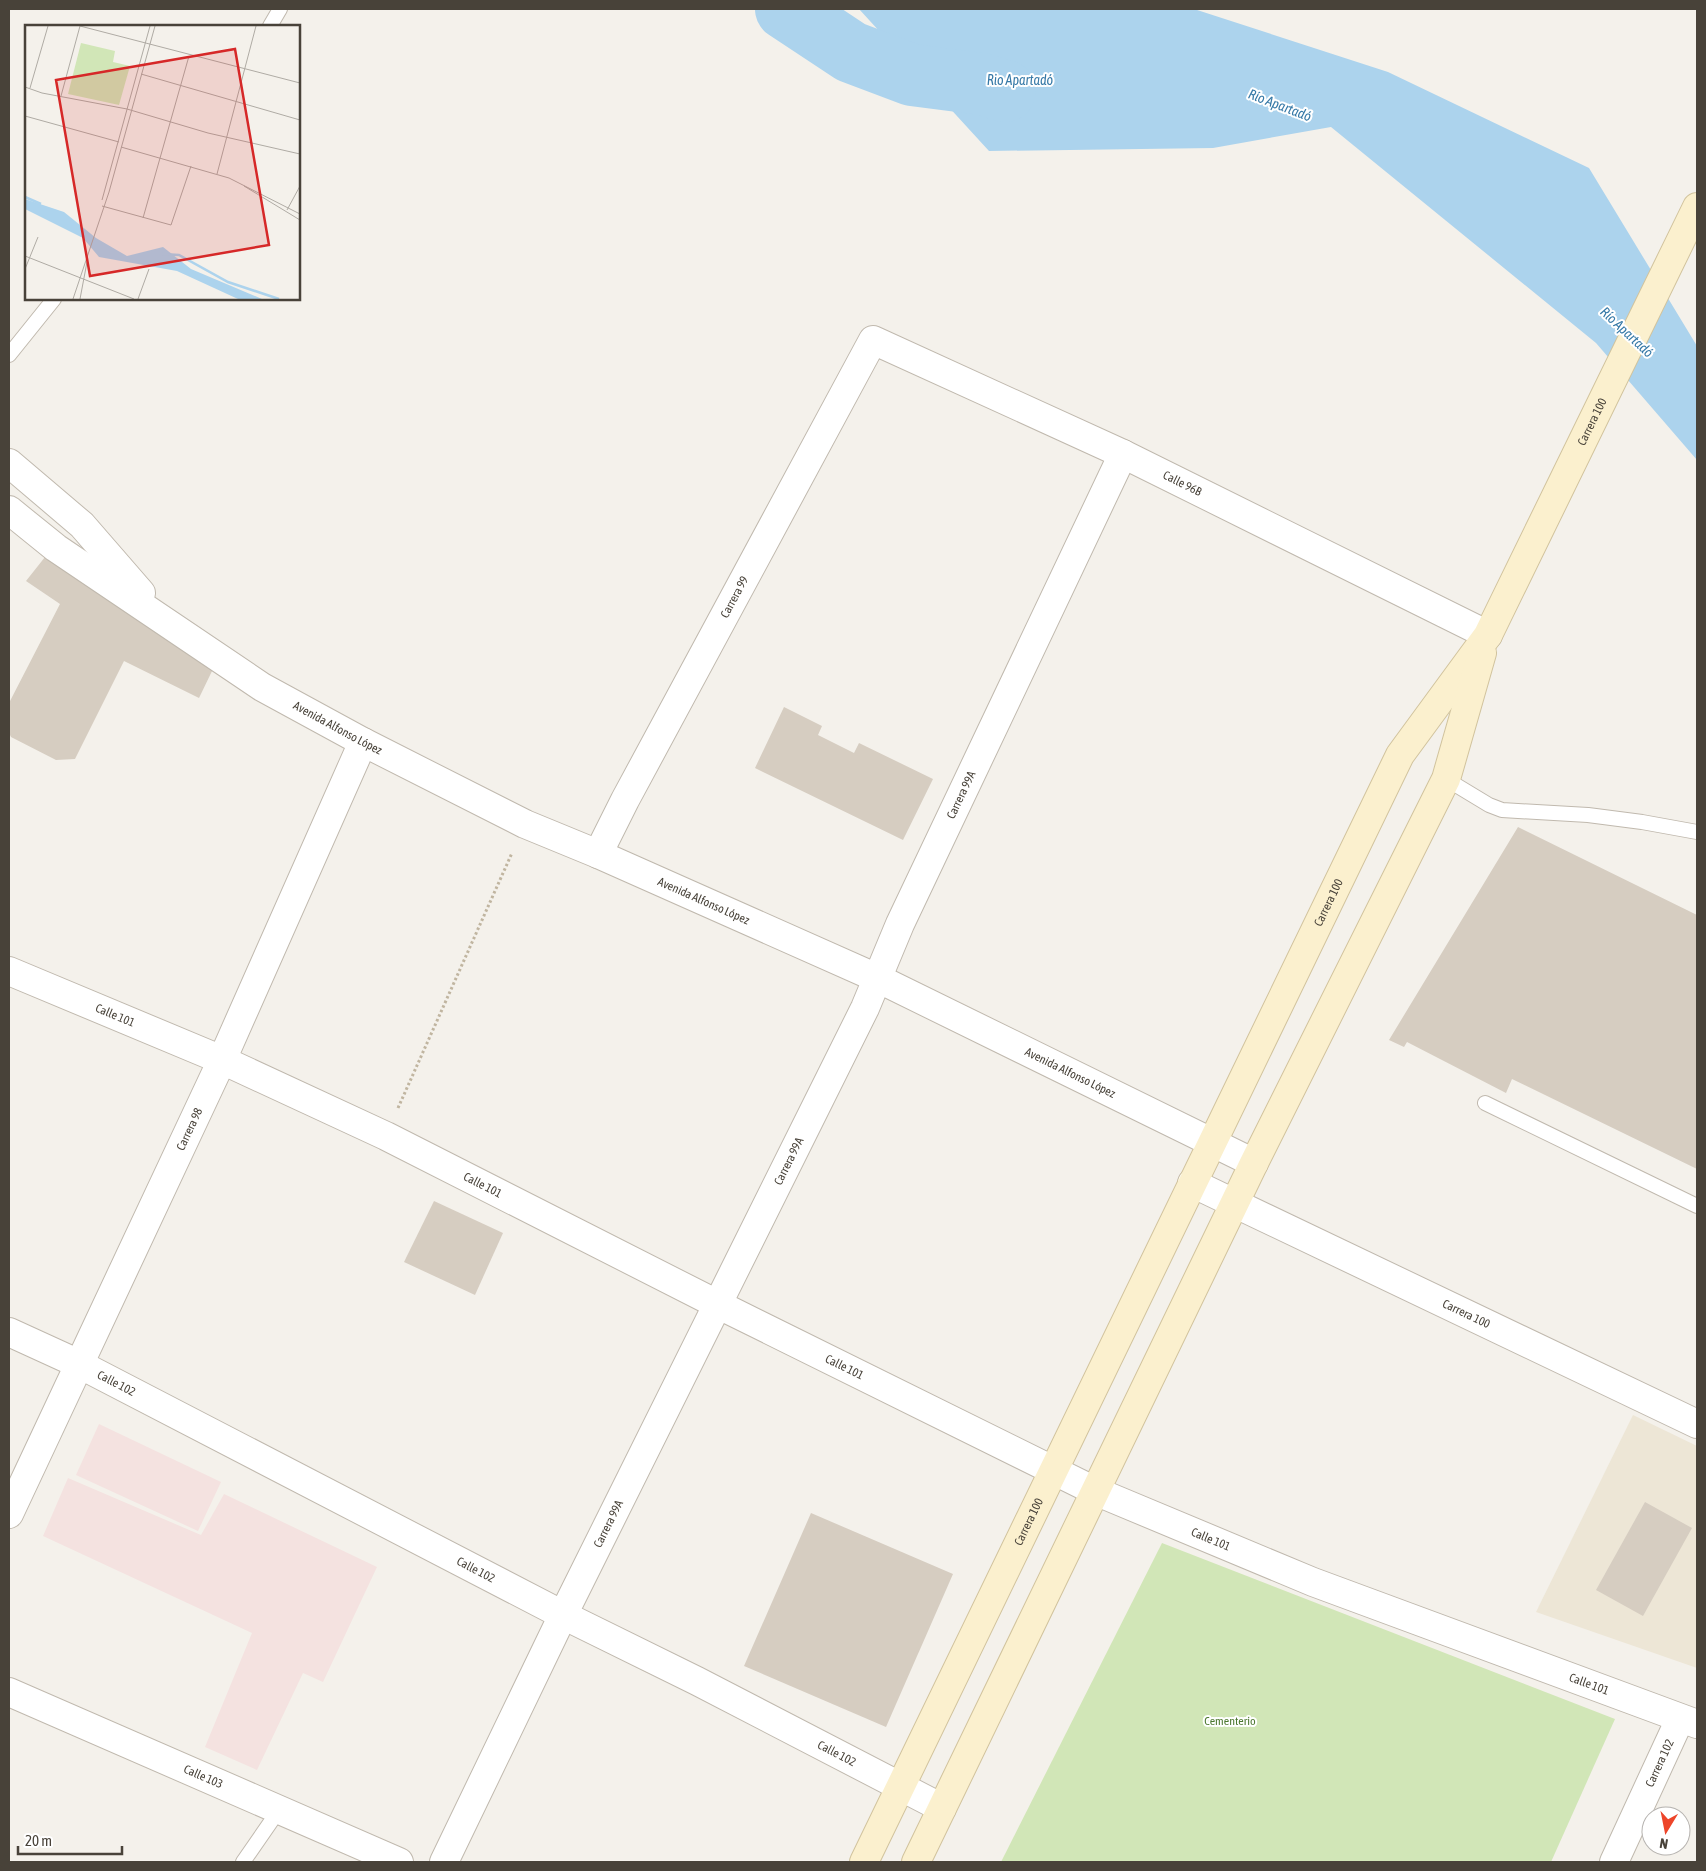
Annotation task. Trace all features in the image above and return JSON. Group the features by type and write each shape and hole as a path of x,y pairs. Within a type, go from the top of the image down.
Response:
{"main road":[{"name":"Carrera 100","path":"864,1862 1400,755 1488,635 1697,207"},
{"name":"Carrera 100","path":"916,1862 1254,1163 1446,779 1488,635"}],"street":[{"name":"Calle 96B","path":"874,340 1123,454 1488,635"},
{"name":"Carrera 99","path":"598,854 629,791 874,340"},
{"name":"Carrera 99A","path":"444,1862 563,1615 865,1008 900,924 1123,454"},
{"name":"Avenida Alfonso López","path":"9,463 82,526 165,620"},
{"name":"Avenida Alfonso López","path":"9,510 56,548 262,687 363,742 525,824 598,854 877,978 1254,1163"},
{"name":"Carrera 98","path":"9,1514 222,1060 363,742"},
{"name":"Calle 101","path":"9,971 222,1060 386,1136 717,1304 1095,1491 1313,1582 1689,1722"},
{"name":"Carrera 100","path":"1192,1183 1697,1424"},
{"name":"Calle 102","path":"9,1332 79,1364 563,1615 697,1681 942,1808"},
{"name":"Calle 103","path":"9,1692 399,1862"},
{"name":"Carrera 102","path":"1614,1862 1689,1722"}],"lane":[{"path":"271,25 280,9"},
{"path":"9,355 53,300"},
{"path":"1446,779 1489,805 1502,810 1588,815 1697,832"},
{"path":"1485,1103 1697,1206"},
{"path":"244,1862 279,1810"}],"path":[{"path":"386,1136 525,824"}],"shaded area":[{"path":"1633,1415 1697,1446 1697,1668 1536,1612"},
{"path":"99,1424 221,1482 198,1531 76,1475"},
{"path":"68,1478 201,1535 224,1494 377,1567 323,1682 303,1673 257,1770 205,1747 252,1633 43,1536"}],"green space":[{"name":"Cementerio","path":"1162,1543 1615,1719 1551,1862 1001,1862"}],"water":[{"name":"Rio Apartadó","path":"859,9 1194,9 1388,72 1589,168 1697,346 1697,460 1596,343 1331,127 1213,148 989,151"}],"building":[{"path":"49,552 213,669 199,698 124,661 75,759 56,760 11,737 9,733 9,703 60,604 26,581"},
{"path":"784,707 822,726 818,735 854,753 859,743 933,779 903,840 755,768"},
{"path":"1518,827 1697,915 1697,1169 1512,1079 1506,1093 1407,1042 1404,1047 1389,1040"},
{"path":"434,1201 503,1233 475,1295 404,1262"},
{"path":"1645,1502 1692,1528 1643,1616 1596,1590"},
{"path":"811,1513 953,1574 886,1727 744,1666"}],"waterway":[{"name":"Río Apartadó","path":"786,9 851,52 912,75 982,84 1005,91"}]}
